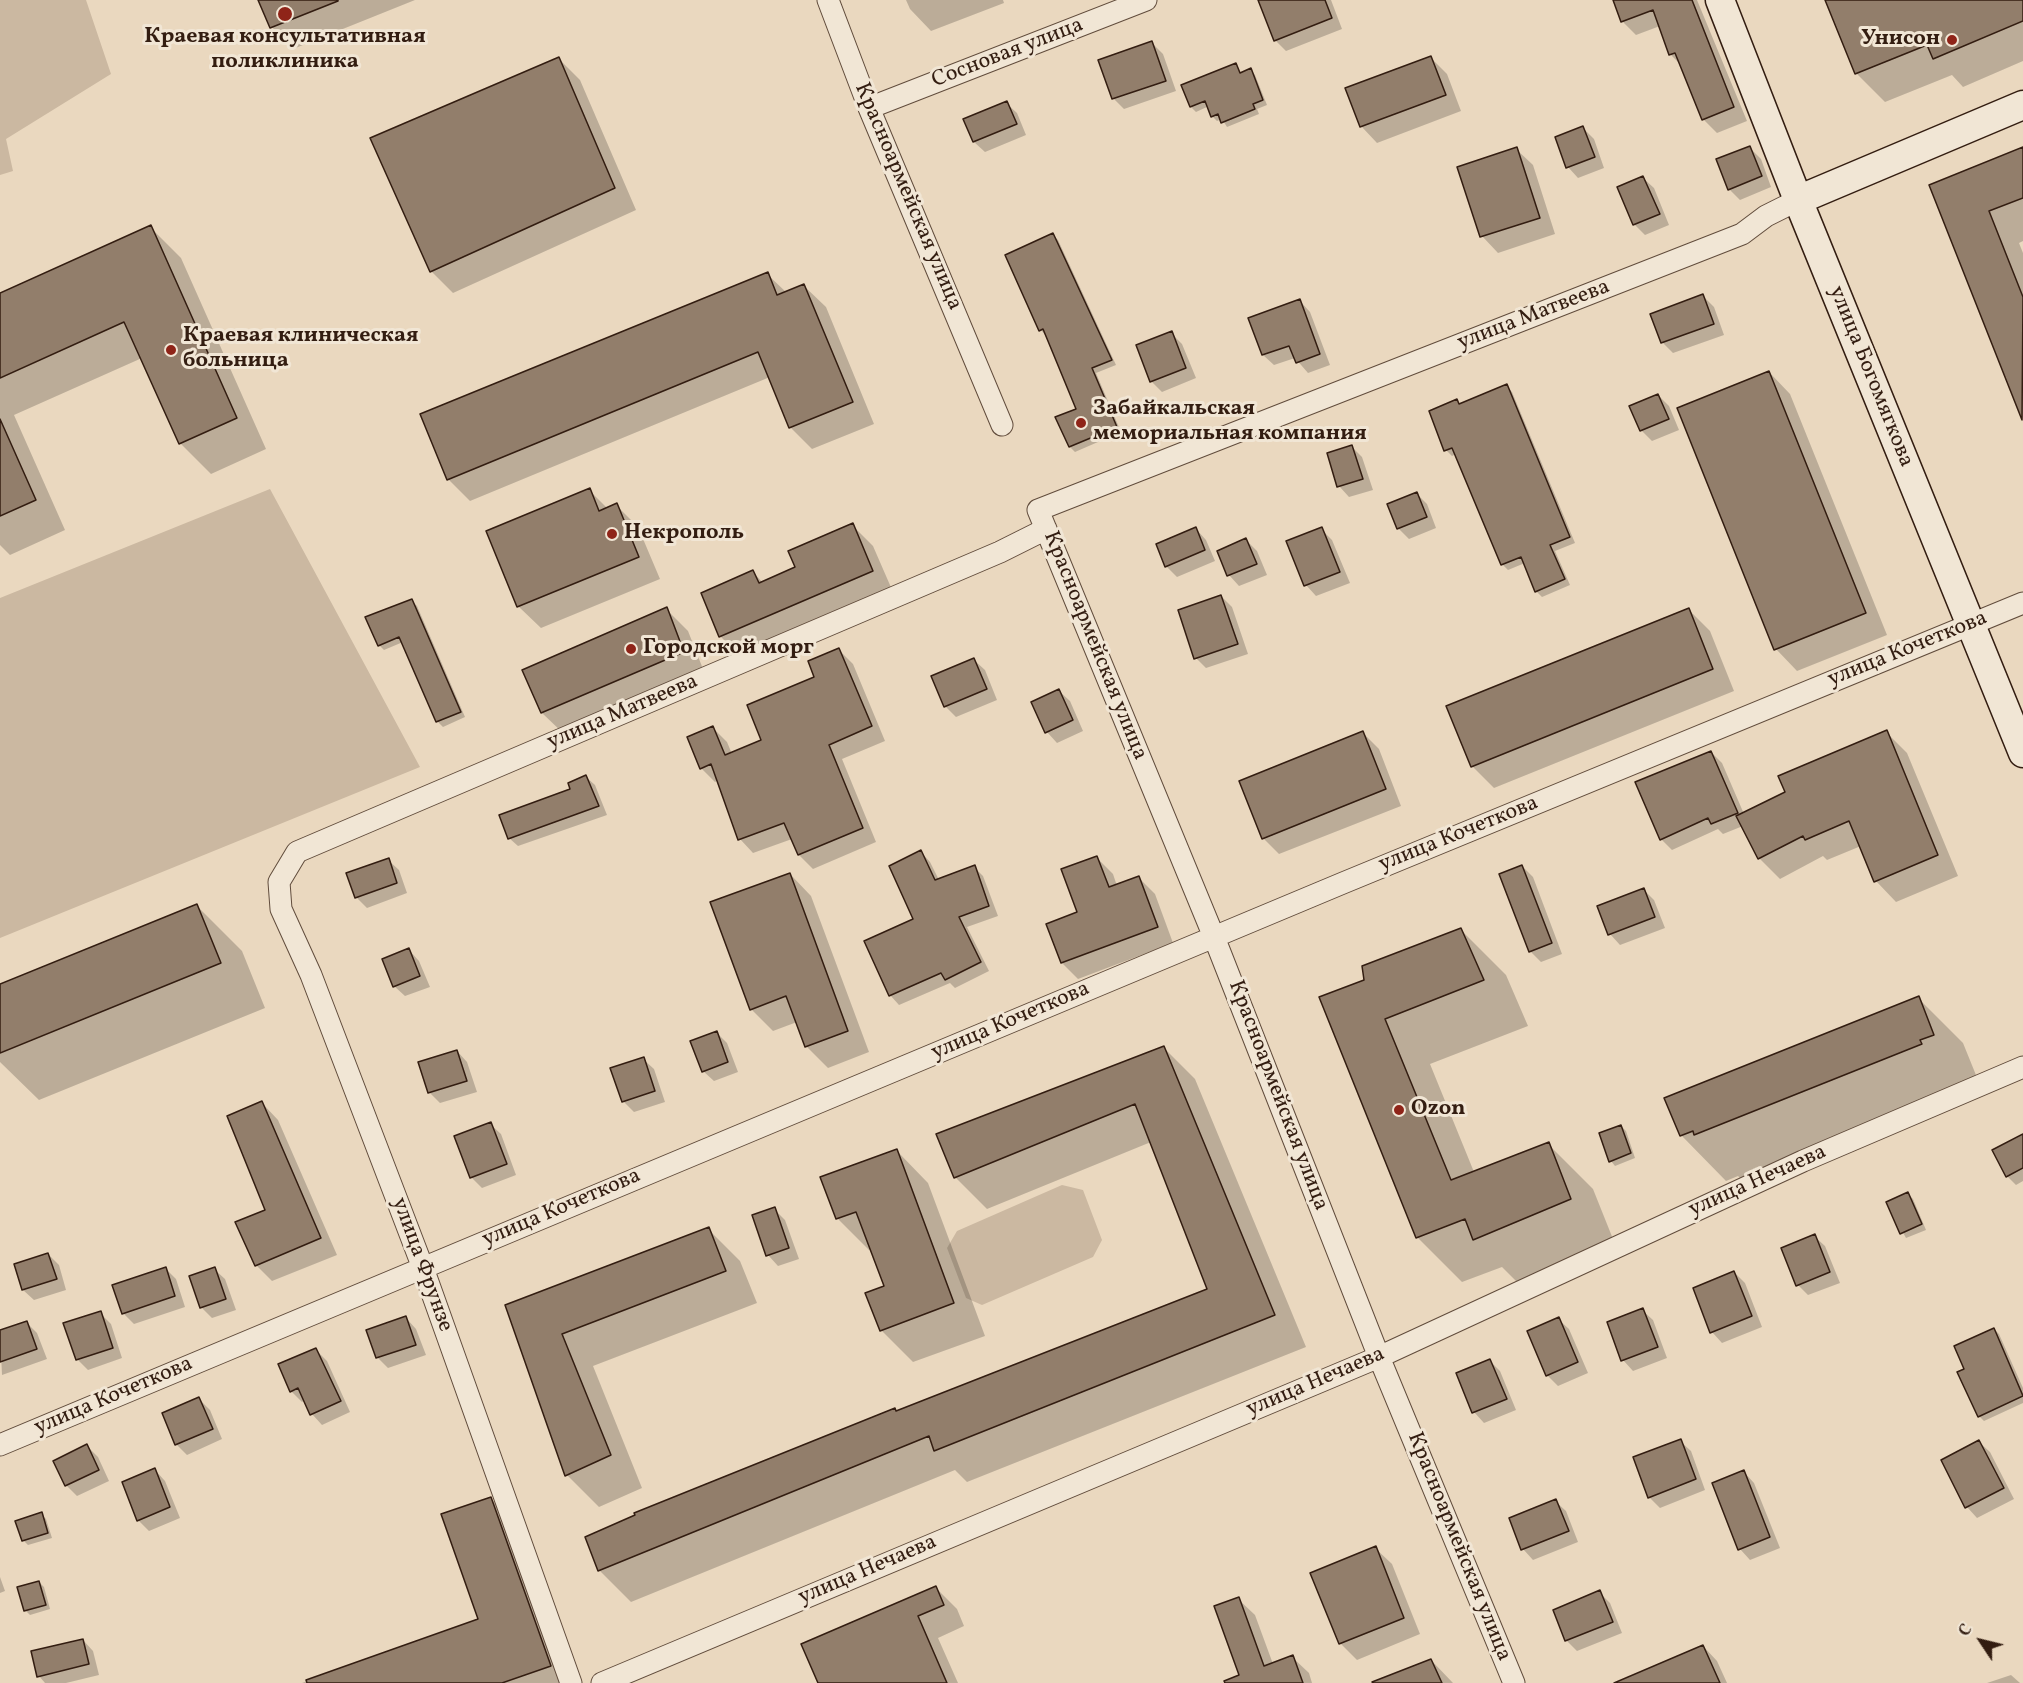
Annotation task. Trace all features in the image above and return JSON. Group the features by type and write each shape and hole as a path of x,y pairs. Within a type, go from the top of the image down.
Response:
{"street":[{"name":"Красноармейская улица","path":"828,0 869,108 1002,425"},
{"name":"Сосновая улица","path":"869,108 1146,0"},
{"name":"улица Богомягкова","path":"1720,0 1798,200 2023,753"},
{"name":"улица Матвеева","path":"297,852 999,552 1042,520 1742,234 1766,216 1798,200 2023,105"},
{"name":"Красноармейская улица","path":"1042,520 1214,937 1379,1357 1514,1683"},
{"name":"улица Кочеткова","path":"0,1445 1214,937 2023,603"},
{"name":"улица Фрунзе","path":"297,852 279,882 281,909 311,975 423,1268 571,1683"},
{"name":"улица Нечаева","path":"602,1683 1379,1357 1803,1161 2023,1067"}],"shaded area":[{"path":"0,0 86,0 111,74 6,139 13,171 0,175"},
{"path":"270,489 420,767 0,938 0,598"},
{"path":"1062,1185 1083,1190 1102,1240 1093,1257 982,1305 966,1298 947,1248 957,1231"}],"building":[{"name":"Краевая консультативная поликлиника","path":"258,0 338,0 338,1 270,28"},
{"path":"1258,0 1325,0 1332,18 1274,41"},
{"path":"1613,0 1692,0 1734,107 1702,120 1675,53 1669,55 1653,10 1621,22"},
{"path":"1825,0 2023,0 2023,21 1933,59 1927,45 1855,74"},
{"path":"1152,41 1166,81 1112,99 1098,60"},
{"path":"1431,56 1446,95 1360,127 1345,88"},
{"path":"559,57 615,188 430,272 370,138"},
{"path":"1236,63 1240,73 1251,68 1263,100 1253,104 1255,109 1221,123 1218,114 1211,117 1205,101 1190,107 1181,85"},
{"path":"1007,101 1017,124 973,142 963,119"},
{"path":"1583,126 1595,157 1566,168 1555,137"},
{"path":"1750,146 1762,176 1728,190 1716,159"},
{"path":"1517,147 1540,218 1480,237 1457,167"},
{"path":"2023,147 2023,198 1989,211 2023,297 2022,420 1929,185"},
{"path":"1643,176 1660,214 1633,225 1617,187"},
{"name":"Краевая клиническая больница","path":"151,225 237,418 179,444 124,322 0,378 0,293"},
{"path":"1053,233 1112,360 1092,368 1117,427 1069,447 1055,417 1076,409 1043,329 1039,331 1005,255"},
{"path":"768,272 777,295 804,284 853,402 789,428 758,352 447,480 420,414"},
{"path":"1703,294 1714,324 1661,343 1650,314"},
{"path":"1300,299 1320,354 1296,363 1289,346 1262,355 1248,318"},
{"path":"1172,331 1186,368 1150,382 1136,345"},
{"path":"1769,371 1866,613 1774,650 1677,408"},
{"path":"1507,384 1570,537 1550,545 1565,579 1535,592 1521,557 1501,565 1452,448 1444,451 1429,411 1457,399 1459,404"},
{"path":"1658,394 1669,419 1640,431 1629,406"},
{"path":"0,419 36,500 0,516"},
{"path":"1352,445 1363,479 1337,487 1327,453"},
{"path":"590,488 599,511 617,503 639,557 517,607 486,531"},
{"path":"1417,492 1427,517 1397,529 1387,504"},
{"path":"853,523 873,571 719,637 701,593 753,570 759,583 795,567 788,551"},
{"path":"1196,527 1205,550 1165,567 1156,544"},
{"path":"1322,527 1340,572 1304,586 1286,541"},
{"path":"1246,538 1257,564 1227,576 1217,551"},
{"path":"1221,595 1238,644 1194,659 1178,610"},
{"path":"412,599 461,712 436,722 399,637 378,646 365,617"},
{"path":"667,607 684,652 541,713 522,670"},
{"path":"1689,608 1713,669 1471,767 1446,706"},
{"path":"839,648 872,726 829,745 863,828 798,855 784,823 738,840 711,764 700,769 687,737 713,726 725,755 761,740 747,705 814,677 808,661"},
{"path":"974,658 987,689 944,707 931,676"},
{"path":"1059,689 1073,720 1045,733 1031,702"},
{"path":"1887,730 1938,855 1874,882 1849,821 1805,840 1803,836 1758,859 1736,816 1785,792 1778,776"},
{"path":"1363,731 1386,789 1262,839 1239,781"},
{"path":"1711,751 1738,813 1711,824 1708,818 1660,840 1635,782"},
{"path":"586,775 599,806 508,839 499,815 570,789 568,783"},
{"path":"921,850 935,880 975,865 989,906 959,917 981,962 945,980 941,973 889,996 864,941 913,919 889,866"},
{"path":"1097,856 1109,887 1139,876 1158,927 1061,963 1046,924 1077,912 1061,869"},
{"path":"389,858 397,883 355,898 346,873"},
{"path":"1522,865 1552,943 1529,952 1499,874"},
{"path":"790,873 848,1031 805,1047 786,996 750,1010 710,902"},
{"path":"1644,888 1655,917 1608,935 1597,906"},
{"path":"197,904 221,963 0,1053 0,984"},
{"path":"1461,928 1484,980 1385,1019 1451,1180 1549,1142 1571,1199 1473,1240 1465,1219 1416,1238 1319,997 1364,980 1362,966"},
{"path":"409,948 420,976 393,987 382,959"},
{"path":"1919,996 1934,1035 1920,1040 1922,1044 1694,1135 1693,1131 1680,1136 1664,1098"},
{"path":"717,1031 728,1062 702,1072 690,1041"},
{"path":"1164,1046 1275,1315 934,1451 929,1436 598,1571 585,1537 635,1515 634,1513 895,1408 896,1411 1207,1289 1135,1104 954,1178 936,1134"},
{"path":"457,1050 467,1081 428,1093 418,1062"},
{"path":"644,1057 655,1091 622,1102 610,1068"},
{"path":"262,1101 321,1238 255,1266 235,1222 265,1210 227,1116"},
{"path":"491,1122 507,1164 470,1178 454,1136"},
{"path":"1621,1125 1631,1153 1609,1162 1599,1133"},
{"path":"2023,1134 2023,1168 2006,1177 1992,1150"},
{"path":"897,1149 954,1303 880,1331 865,1293 884,1286 856,1212 836,1219 820,1177"},
{"path":"1908,1192 1922,1224 1900,1234 1886,1202"},
{"path":"775,1207 789,1248 766,1256 752,1215"},
{"path":"709,1227 726,1271 562,1334 611,1455 565,1476 505,1305"},
{"path":"1815,1234 1830,1272 1796,1286 1781,1248"},
{"path":"48,1253 57,1279 22,1290 14,1264"},
{"path":"166,1267 175,1296 122,1314 112,1285"},
{"path":"215,1267 226,1299 200,1308 189,1276"},
{"path":"1734,1271 1752,1316 1710,1333 1693,1288"},
{"path":"1643,1308 1658,1347 1621,1361 1607,1322"},
{"path":"101,1311 113,1348 76,1360 63,1323"},
{"path":"406,1316 416,1345 376,1358 366,1330"},
{"path":"1559,1317 1578,1362 1546,1376 1527,1331"},
{"path":"27,1321 37,1349 0,1362 0,1330"},
{"path":"1994,1328 2023,1396 1978,1417 1957,1372 1964,1369 1954,1346"},
{"path":"316,1348 341,1401 310,1415 298,1388 290,1392 278,1364"},
{"path":"1490,1359 1507,1399 1472,1413 1456,1373"},
{"path":"199,1397 213,1429 175,1445 162,1413"},
{"path":"1681,1439 1696,1479 1648,1498 1633,1457"},
{"path":"1979,1440 2004,1488 1965,1508 1941,1460"},
{"path":"87,1444 99,1470 65,1486 53,1461"},
{"path":"155,1468 170,1507 137,1521 122,1482"},
{"path":"1744,1470 1770,1537 1738,1550 1712,1483"},
{"path":"491,1497 551,1666 502,1683 307,1683 306,1680 478,1619 441,1514"},
{"path":"1556,1499 1569,1531 1521,1550 1509,1518"},
{"path":"42,1512 48,1533 22,1541 15,1521"},
{"path":"1376,1546 1404,1618 1339,1644 1310,1573"},
{"path":"39,1581 46,1605 24,1611 17,1587"},
{"path":"936,1586 944,1605 918,1616 947,1683 818,1683 801,1644"},
{"path":"1600,1590 1613,1622 1565,1641 1553,1610"},
{"path":"1239,1597 1264,1666 1293,1655 1303,1683 1225,1683 1224,1681 1239,1675 1214,1606"},
{"path":"83,1639 89,1664 37,1677 31,1651"},
{"path":"1703,1645 1720,1683 1614,1683"},
{"path":"1431,1659 1442,1683 1372,1682"}],"place":[{"name":"Краевая консультативная поликлиника","path":"285,14"},
{"name":"Унисон","path":"1952,40"},
{"name":"Краевая клиническая больница","path":"171,350"},
{"name":"Забайкальская мемориальная компания","path":"1081,423"},
{"name":"Некрополь","path":"612,534"},
{"name":"Городской морг","path":"631,649"},
{"name":"Ozon","path":"1399,1110"}]}
